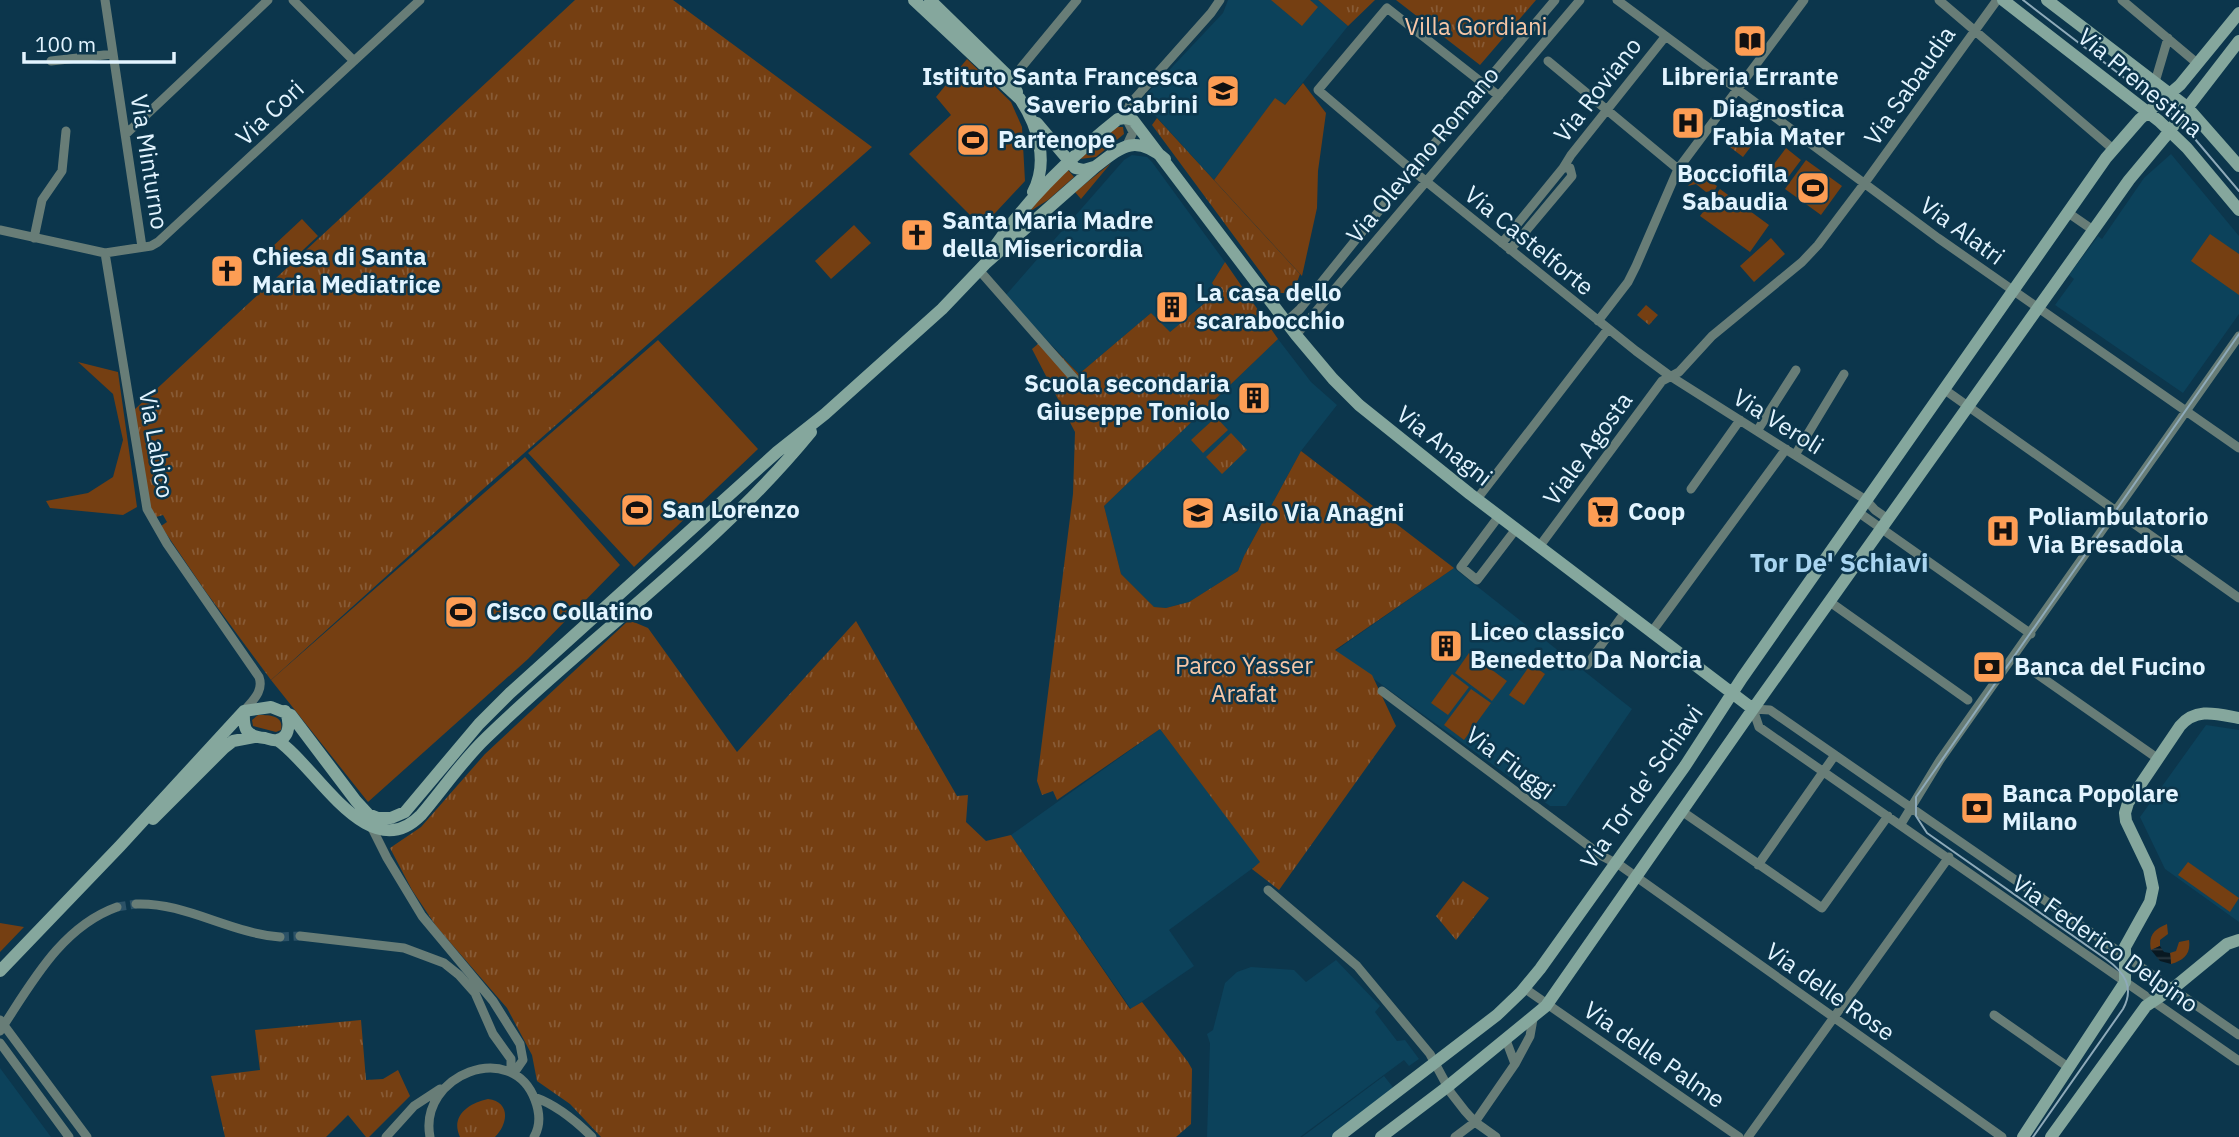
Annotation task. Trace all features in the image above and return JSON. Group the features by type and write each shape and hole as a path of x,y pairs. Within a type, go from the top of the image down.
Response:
{"street":[{"name":"Via Minturno","path":"105,0 142,247"},
{"path":"126,134 268,0"},
{"path":"293,0 355,61"},
{"name":"Via Cori","path":"142,247 158,242 420,0"},
{"path":"914,0 1020,99"},
{"path":"930,0 1011,80 1032,117 1069,163 1080,170 1095,167"},
{"path":"1011,80 1077,0"},
{"path":"0,971 244,711 268,706 285,711 295,719 364,810 378,818 401,815 412,806 502,700 777,452 825,414 942,309 979,270 1095,167 1127,145 1133,129 1125,118 1127,108 1220,0"},
{"name":"Via Olevano Romano","path":"1286,322 1300,309 1555,0"},
{"name":"Via Olevano Romano","path":"1296,335 1580,0"},
{"path":"1617,0 1736,90"},
{"path":"1598,321 1628,282 1678,169 1804,0"},
{"path":"1939,0 2113,149"},
{"name":"Via Sabaudia","path":"1713,336 1802,262 1856,195 1997,0"},
{"name":"Via Prenestina","path":"2003,0 2170,131 2239,209"},
{"name":"Via Prenestina","path":"2047,0 2171,94 2239,166"},
{"path":"2122,0 2198,64"},
{"name":"Via Castelforte","path":"1484,84 1387,8 1318,90 1608,330 1670,376"},
{"name":"Via Tor de' Schiavi","path":"1338,1137 1497,1015 1524,988 1685,766 1732,693 2113,149 2148,112 2171,94 2239,13"},
{"name":"Via Roviano","path":"1506,246 1563,169 1570,155 1665,37"},
{"path":"2155,82 2168,38"},
{"name":"Via Tor de' Schiavi","path":"1387,1135 1548,1004 2037,308 2129,180 2239,41"},
{"path":"51,61 113,54"},
{"path":"1548,61 1678,169"},
{"path":"1484,84 1499,96"},
{"name":"Via Alatri","path":"1736,90 2012,291 2239,448"},
{"path":"1026,205 1041,169 1040,148 1032,117"},
{"path":"979,270 1026,205 1114,122 1125,118"},
{"name":"Via Anagni","path":"1125,118 1136,123 1296,335 1359,405 1539,547 1753,709"},
{"path":"34,238 43,197 56,183 62,171 66,131"},
{"path":"1047,137 1065,148 1075,149 1089,145"},
{"name":"Via Anagni","path":"1127,145 1145,146 1165,159"},
{"path":"2067,212 2093,230"},
{"path":"0,230 105,253 142,247"},
{"name":"Via Labico","path":"105,253 147,509 167,544 260,677 259,693 244,711"},
{"path":"979,270 1080,385"},
{"path":"1477,499 1608,330"},
{"name":"Viale Agosta","path":"1539,547 1662,381 1679,372 1713,336"},
{"path":"1900,824 1912,808 1918,793 2239,336"},
{"path":"1757,431 1796,370"},
{"path":"1651,633 1790,452 1844,374"},
{"name":"Via Veroli","path":"1670,376 1866,500"},
{"path":"1945,390 2239,598"},
{"path":"120,846 165,808 224,748 233,741 254,737 277,740 326,790 360,821 372,828 396,829 416,820 489,735 762,486 825,414"},
{"path":"1691,489 1740,420"},
{"path":"1866,500 1885,524"},
{"path":"1858,512 1885,524 2031,634"},
{"path":"1499,516 1461,567 1477,580 1516,528"},
{"path":"1830,602 1968,701"},
{"path":"1587,664 1625,612"},
{"path":"2012,661 2157,758"},
{"name":"Via Fiuggi","path":"1382,691 1602,856 1637,878"},
{"path":"1683,812 1758,865 1822,908 1888,816 1824,772 1759,727 1753,709 1770,710 1835,755 1824,772 1758,865"},
{"path":"244,711 245,727 254,737"},
{"path":"277,740 285,736 289,728 285,711"},
{"path":"2023,1137 2125,982 2127,941 2152,895 2152,876 2126,821 2125,809 2180,726 2193,715 2207,712 2239,718"},
{"name":"Via Federico Delpino","path":"1835,755 2239,1035"},
{"name":"Via Federico Delpino","path":"1888,816 2239,1062"},
{"path":"372,828 422,916 484,988 518,1040 523,1051 523,1060 513,1073"},
{"path":"1748,1137 1949,857"},
{"name":"Via delle Rose","path":"1637,878 2002,1137"},
{"path":"1268,890 1357,966 1415,1035 1475,1122 1496,1137"},
{"path":"136,904 170,907 225,926 280,937"},
{"path":"87,1137 1,1026 65,940 90,919 117,907"},
{"path":"300,936 397,947 425,954 444,964 459,975 475,993 493,1034 511,1059 513,1073"},
{"path":"2051,1137 2141,1012 2227,944 2239,940"},
{"name":"Via delle Palme","path":"1524,988 1739,1137"},
{"path":"1994,1015 2068,1067"},
{"name":"Via Tor de' Schiavi","path":"1455,1137 1475,1122 1515,1064 1530,1036 1533,1018"},
{"path":"1506,1040 1515,1064"},
{"path":"0,1043 69,1137"},
{"path":"390,1135 414,1106 462,1075 479,1069 499,1069 513,1073 525,1083 534,1097 539,1121 534,1137"},
{"path":"430,1137 429,1114 444,1087"},
{"path":"534,1097 565,1113 592,1137"}],"shaded area":[{"name":"Istituto Santa Francesca Saverio Cabrini","path":"1228,0 1318,0 1348,26 1284,106 1275,99 1214,180 1141,100 1223,13"},
{"path":"2171,154 2239,236 2239,314 2183,393 2055,305 2074,279 2069,275 2098,236 2102,239 2144,178"},
{"path":"1132,155 1147,157 1152,162 1225,262 1212,283 1218,291 1169,333 1151,313 1079,374 1005,296 1124,160"},
{"path":"1278,339 1311,382 1337,405 1301,451 1238,571 1189,602 1166,608 1154,607 1121,574 1104,506"},
{"path":"1454,568 1632,709 1566,806 1550,806 1335,651"},
{"path":"2206,725 2239,730 2239,922 2165,869 2140,817"},
{"path":"1160,729 1261,862 1169,930 1194,966 1131,1009 1011,835"},
{"path":"2160,946 2164,952 2170,953 2171,964 2160,961 2151,950"},
{"path":"1336,960 1380,1006 1375,1012 1397,1041 1405,1040 1419,1059 1409,1066 1404,1060 1300,1137 1207,1137 1210,1043 1207,1034 1213,1030 1225,983 1237,972 1251,967 1294,970 1306,982"},
{"path":"0,1068 51,1137 0,1137"},
{"path":"1384,1076 1396,1091 1334,1137 1302,1137"}],"green space":[{"path":"575,0 673,0 872,147 482,490 271,680 161,526 167,522 163,515 156,517 149,504 134,410"},
{"path":"1271,0 1310,0 1318,7 1302,26"},
{"name":"Villa Gordiani","path":"1318,0 1375,0 1348,26"},
{"name":"Villa Gordiani","path":"1396,0 1536,0 1480,65"},
{"name":"Partenope","path":"967,59 1011,102 1022,127 1025,181 982,227 909,154 951,115 936,97"},
{"path":"1303,83 1326,113 1318,171 1317,208 1302,276 1214,180 1275,98 1285,105"},
{"path":"1157,118 1300,274 1293,293 1276,293 1152,125"},
{"path":"1117,127 1123,127 1124,134 1096,157 1080,159"},
{"path":"1742,131 1755,141 1743,157 1730,147"},
{"path":"1786,148 1801,160 1783,184 1768,172"},
{"name":"Bocciofila Sabaudia","path":"1806,160 1842,186 1821,215 1785,189"},
{"path":"1111,163 1081,199 1075,192"},
{"path":"1068,170 1074,177 1048,200 1029,212 1047,189"},
{"path":"1698,173 1717,186 1715,190 1706,192 1696,184 1688,186"},
{"path":"1720,189 1769,225 1750,252 1700,216"},
{"path":"302,219 318,236 288,264 272,247"},
{"path":"854,225 871,243 831,279 815,261"},
{"path":"2210,234 2239,254 2239,295 2191,261"},
{"path":"1771,238 1785,254 1754,282 1740,266"},
{"name":"Parco Yasser Arafat","path":"1225,262 1278,339 1104,506 1121,574 1154,607 1166,608 1189,602 1238,571 1301,451 1454,568 1335,650 1372,675 1396,726 1279,890 1252,869 1260,862 1160,729 1057,800 1053,791 1042,795 1037,781 1073,494 1075,432 1032,349 1044,339 1079,374 1151,313 1170,332 1218,292 1212,283"},
{"path":"1646,305 1658,315 1649,325 1637,315"},
{"name":"San Lorenzo","path":"658,340 758,449 634,567 528,453"},
{"path":"78,362 118,372 137,507 123,515 50,508 46,501 88,493 113,477 123,440 113,394"},
{"path":"1216,417 1228,430 1203,453 1191,440"},
{"path":"1231,433 1247,450 1222,474 1206,457"},
{"name":"Cisco Collatino","path":"525,457 620,565 528,659 368,802 271,680"},
{"path":"629,620 648,628 737,752 856,621 957,796 968,795 966,822 986,841 1011,835 1130,1009 1142,1002 1188,1062 1192,1069 1191,1124 1176,1137 601,1137 570,1104 537,1081 532,1055 507,1008 436,926 412,890 390,848 421,827 485,754"},
{"path":"1469,653 1507,681 1492,701 1455,673"},
{"path":"1531,664 1545,674 1524,705 1509,695"},
{"path":"1452,674 1469,687 1448,715 1431,703"},
{"path":"1471,689 1491,703 1464,740 1444,725"},
{"path":"258,715 278,719 281,730 276,732 253,726 252,720"},
{"path":"2188,862 2239,898 2230,912 2178,875"},
{"path":"1463,881 1489,898 1456,940 1436,916"},
{"path":"0,923 24,927 0,952"},
{"path":"2167,924 2168,934 2160,940 2160,946 2151,950 2150,941 2153,934"},
{"path":"2189,940 2186,956 2171,964 2170,953 2176,951 2179,942"},
{"path":"361,1020 366,1080 383,1079 398,1070 410,1096 369,1137 366,1137 348,1115 326,1137 225,1137 211,1076 260,1070 255,1030"},
{"path":"488,1099 501,1104 504,1109 505,1120 499,1132 495,1137 460,1137 457,1123 459,1117 468,1107"}],"tunnel":[{"path":"117,907 136,904"},
{"path":"280,937 300,936"}],"tram line":[{"path":"2023,0 2178,119 2239,191"},
{"path":"2033,1137 2123,1009 2128,994 2126,981 2118,969 2106,959 1927,833 1916,816 1916,797 2239,334"}],"place":[{"name":"Libreria Errante","path":"1750,41"},
{"name":"Istituto Santa Francesca Saverio Cabrini","path":"1223,91"},
{"name":"Diagnostica Fabia Mater","path":"1688,123"},
{"name":"Partenope","path":"973,140"},
{"name":"Bocciofila Sabaudia","path":"1813,188"},
{"name":"Santa Maria Madre della Misericordia","path":"917,235"},
{"name":"Chiesa di Santa Maria Mediatrice","path":"227,271"},
{"name":"La casa dello scarabocchio","path":"1172,307"},
{"name":"Scuola secondaria Giuseppe Toniolo","path":"1254,398"},
{"name":"San Lorenzo","path":"637,510"},
{"name":"Coop","path":"1603,512"},
{"name":"Asilo Via Anagni","path":"1198,513"},
{"name":"Poliambulatorio Via Bresadola","path":"2003,531"},
{"name":"Cisco Collatino","path":"461,612"},
{"name":"Liceo classico Benedetto Da Norcia","path":"1446,646"},
{"name":"Banca del Fucino","path":"1989,667"},
{"name":"Banca Popolare Milano","path":"1977,808"}],"district":[{"name":"Tor De' Schiavi","path":"1839,563"}]}
